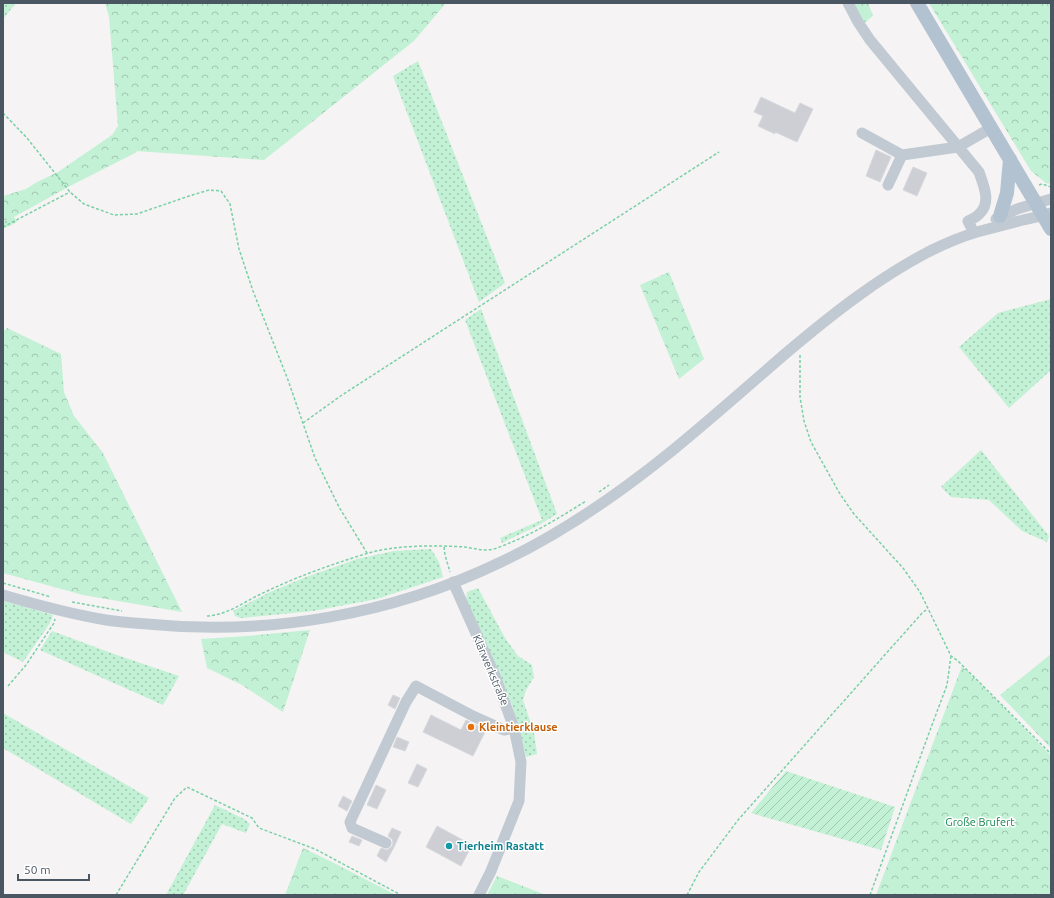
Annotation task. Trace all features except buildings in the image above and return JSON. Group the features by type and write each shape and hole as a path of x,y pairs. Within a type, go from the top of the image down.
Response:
{"main road":[{"path":"917,3 1036,202 1047,214 1051,229"},
{"path":"1000,216 1007,193 1010,159"}],"street":[{"path":"848,3 870,40 979,172 985,187 986,198 985,206 981,213 968,222 974,233"},
{"path":"862,133 902,155 958,147 991,128"},
{"path":"888,185 902,155"},
{"path":"974,233 1000,216 1036,202 1051,199"},
{"path":"3,595 58,610 108,620 204,628 286,624 327,618 407,599 500,563 540,542 584,515 626,486 672,450 832,315 862,292 909,262 952,241 974,233 1047,214"},
{"name":"Klärwerkstraße","path":"453,582 495,676 514,728 521,762 519,801 491,871 479,895"},
{"path":"386,843 352,828 350,822 406,702 416,686 473,716 504,730 514,728"}],"path":[{"path":"3,113 27,138 70,192 84,204 114,215 137,214 209,190 221,191 230,204 239,249 253,291 288,380 315,458 339,507 367,553"},
{"path":"303,423 342,395 719,152"},
{"path":"3,227 70,192"},
{"path":"798,343 800,354 800,397 804,421 811,442 840,494 854,514 903,568 920,592 951,656 958,661 1051,754"},
{"path":"594,495 613,482"},
{"path":"201,616 214,615 232,609 293,579 367,553 389,549 415,547 465,547 486,550 499,547 529,535 588,499"},
{"path":"444,547 453,582"},
{"path":"3,583 56,598"},
{"path":"71,602 128,611"},
{"path":"8,686 26,665 54,623 58,610"},
{"path":"687,895 699,872 738,820 923,612 928,610"},
{"path":"870,895 947,685 951,656"},
{"path":"116,895 175,798 187,788 252,818 259,828 315,849 401,895"}],"green space":[{"path":"3,3 16,3 3,19"},
{"path":"105,3 446,3 414,41 264,160 136,151 137,152 70,186 14,217 3,221 3,196 26,189 58,172 112,135 118,126 109,17"},
{"path":"852,3 868,3 873,16 863,24"},
{"path":"929,3 1051,3 1051,184 1046,183 1031,171"},
{"path":"418,61 505,283 479,302 393,76"},
{"path":"14,217 17,222 3,229 3,221"},
{"path":"669,272 704,359 679,379 640,285"},
{"path":"1051,299 1051,370 1009,408 959,347 998,313"},
{"path":"481,309 557,514 539,525 502,543 500,538 542,520 465,320"},
{"path":"7,328 61,354 64,392 74,416 103,453 182,612 83,595 3,573 3,332"},
{"path":"981,450 1049,536 1047,542 1022,531 989,500 951,497 941,487"},
{"path":"431,549 439,562 443,577 377,599 313,611 241,618 235,616 233,611 270,592 306,577 357,559 394,551"},
{"path":"478,588 505,638 518,656 532,665 534,677 526,690 523,700 534,733 537,754 526,757 512,705 466,602 467,592"},
{"path":"3,601 53,615 50,623 23,662 3,652"},
{"path":"310,630 283,712 242,685 207,668 201,639"},
{"path":"52,631 179,676 163,705 40,650"},
{"path":"1051,654 1051,748 1000,695"},
{"name":"Große Brufert","path":"962,666 1051,756 1051,895 876,895"},
{"path":"3,713 149,798 131,824 3,748"},
{"path":"786,771 895,807 881,850 751,813"},
{"path":"215,805 244,819 250,824 246,833 222,824 183,895 166,895"},
{"path":"303,848 330,861 396,895 285,895"},
{"path":"497,876 546,895 487,895"}],"place":[{"name":"Kleintierklause","path":"471,727"},
{"name":"Tierheim Rastatt","path":"449,846"}]}
